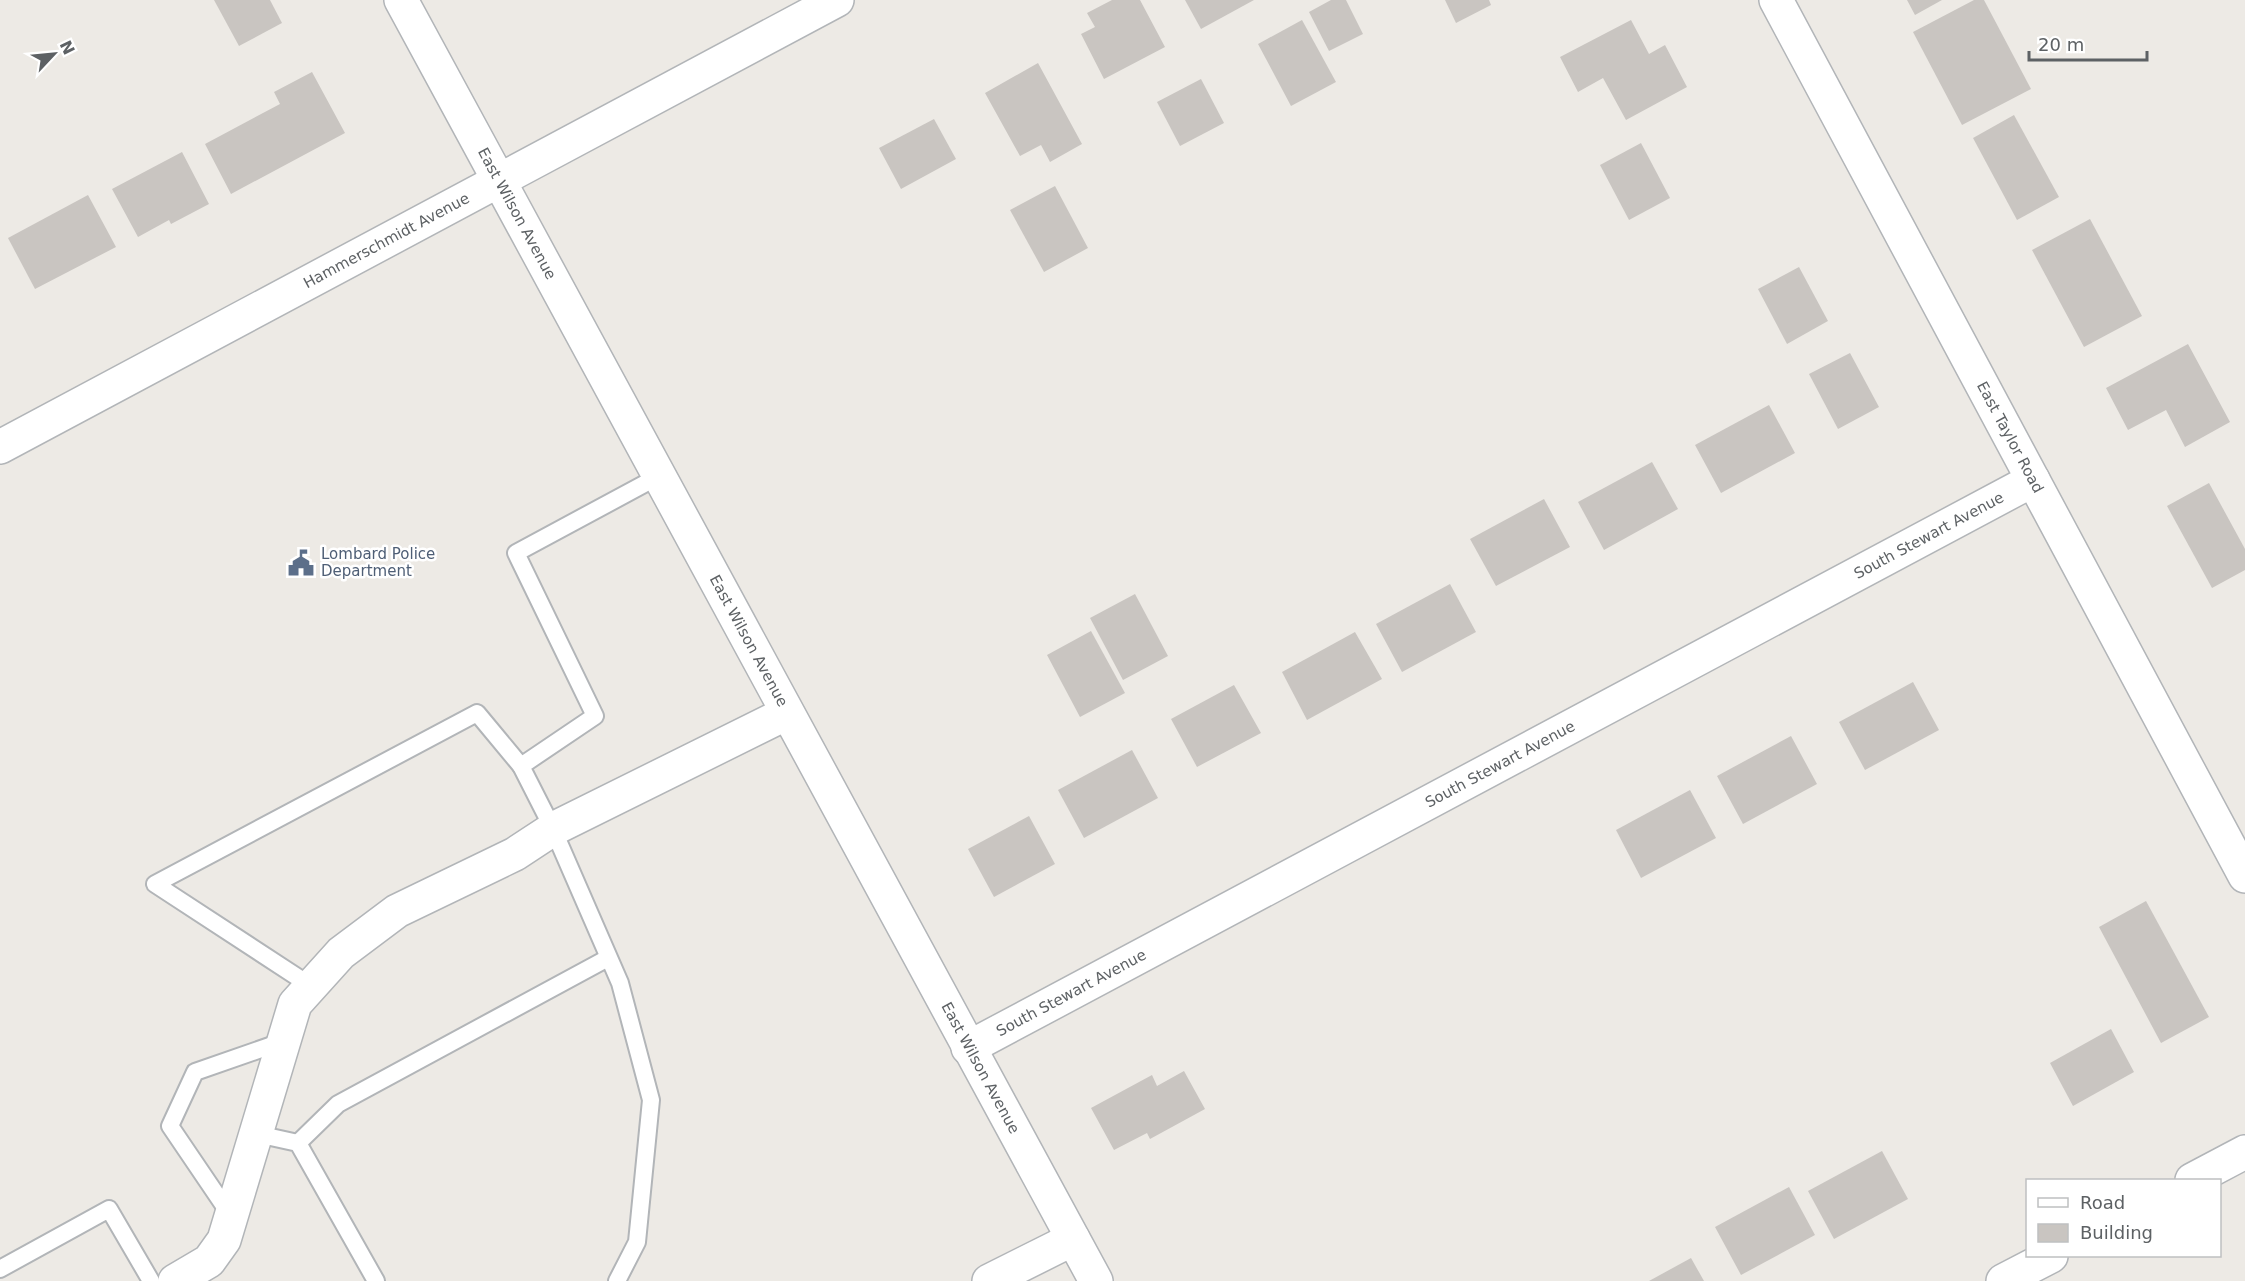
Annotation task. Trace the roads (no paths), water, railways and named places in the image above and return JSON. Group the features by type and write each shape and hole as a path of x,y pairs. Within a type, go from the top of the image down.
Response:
{"street":[{"name":"East Wilson Avenue","path":"401,0 1096,1281"},
{"name":"Hammerschmidt Avenue","path":"0,447 837,0"},
{"name":"East Taylor Road","path":"1776,0 2245,876"},
{"name":"South Stewart Avenue","path":"968,1048 2033,480"},
{"path":"176,1281 209,1261 224,1240 295,1004 341,952 397,911 514,854 553,829 787,713"},
{"path":"2194,1179 2245,1152"},
{"path":"989,1281 1073,1239"},
{"path":"2003,1281 2049,1257"}],"lane":[{"path":"521,766 595,717 516,553 659,476"},
{"path":"312,986 155,884 477,713 521,766 553,829 620,983 651,1100 637,1242 617,1281"},
{"path":"298,1143 339,1104 608,958"},
{"path":"232,1217 170,1126 195,1072 284,1041"},
{"path":"257,1134 298,1143 376,1281"},
{"path":"0,1269 109,1209 150,1281"}],"place":[{"name":"Lombard Police Department","path":"301,563"}]}
